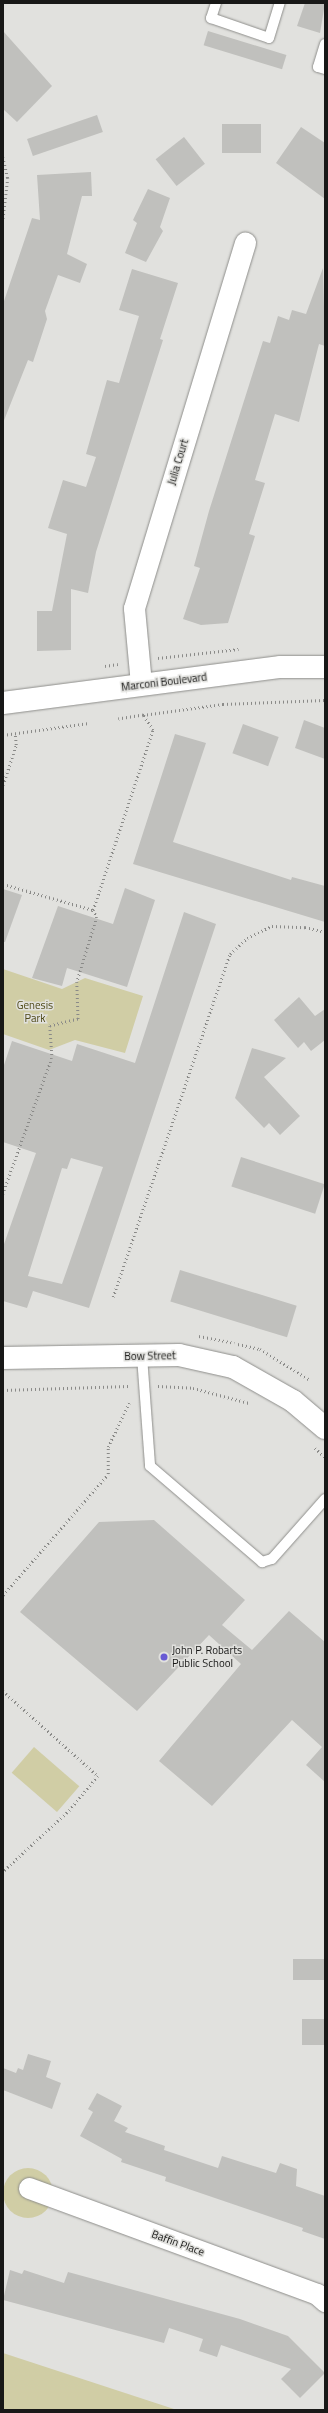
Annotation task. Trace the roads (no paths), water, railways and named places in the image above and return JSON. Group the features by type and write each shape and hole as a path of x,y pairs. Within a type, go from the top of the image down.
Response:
{"street":[{"name":"Julia Court","path":"141,684 134,608 245,242"},
{"name":"Marconi Boulevard","path":"3,703 281,667 325,667"},
{"name":"Bow Street","path":"3,1358 179,1355 233,1367 293,1401 325,1428"},
{"name":"Baffin Place","path":"29,2188 317,2294 325,2301"}],"lane":[{"path":"216,3 211,18 268,38 280,3"},
{"path":"325,44 318,67 325,69"},
{"path":"142,1356 150,1466 262,1562 272,1559 325,1499"}],"place":[{"name":"John P. Robarts Public School","path":"164,1657"}],"park label":[{"name":"Genesis Park","path":"35,1012"}]}
